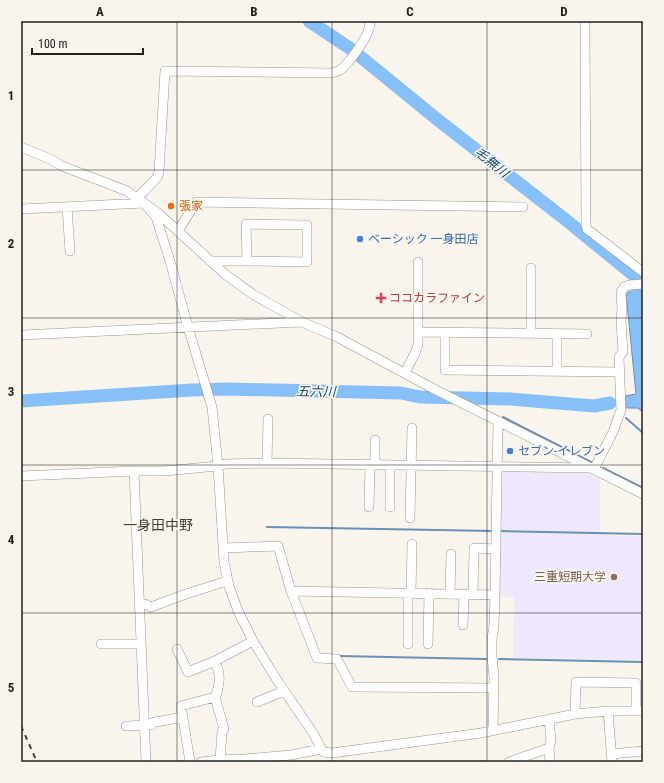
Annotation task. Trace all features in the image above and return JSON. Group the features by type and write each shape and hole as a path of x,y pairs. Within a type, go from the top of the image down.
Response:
{"street":[{"path":"21,209 67,207 140,200 158,176 165,72 331,73 340,70 347,64 366,37 370,21"},
{"path":"585,21 586,225 588,229 643,272"},
{"path":"21,147 50,159 62,166 127,192 140,200 244,289 302,322 337,337 434,389 643,494"},
{"path":"178,231 196,202 523,207"},
{"path":"67,207 70,251"},
{"path":"157,215 212,407 218,466 224,565 227,581 238,611 254,641 313,733 321,749 325,753 332,753 493,730 575,714 640,710 636,684 576,682 575,714"},
{"path":"210,261 247,260 307,262 307,225 246,224 247,260"},
{"path":"405,373 418,344 418,262"},
{"path":"531,268 531,333"},
{"path":"593,469 613,432 621,410 619,357 623,352 621,292 624,287 629,285 643,284"},
{"path":"21,335 302,322"},
{"path":"418,332 587,334"},
{"path":"445,332 445,370 620,372"},
{"path":"557,371 558,334"},
{"path":"267,463 268,419"},
{"path":"493,730 494,677 492,639 495,595 498,421"},
{"path":"410,518 412,428"},
{"path":"369,507 375,440"},
{"path":"21,476 164,471 226,464 267,463 497,466 593,469"},
{"path":"390,465 390,507"},
{"path":"134,471 146,762"},
{"path":"408,644 412,544"},
{"path":"224,548 278,546 291,591 317,658 337,659 352,687 494,688"},
{"path":"474,594 474,548 496,549"},
{"path":"450,594 451,554"},
{"path":"139,604 145,604 151,607 227,581"},
{"path":"291,591 495,595"},
{"path":"428,644 429,593"},
{"path":"463,625 464,594"},
{"path":"177,649 188,672 215,662 254,641"},
{"path":"101,644 140,644"},
{"path":"215,662 220,682 215,696 224,729 222,732 220,760"},
{"path":"257,702 284,690"},
{"path":"190,762 181,706 215,696"},
{"path":"608,711 611,758 643,751"},
{"path":"126,726 151,725 151,722 182,717"},
{"path":"549,719 551,740 549,748 550,762"},
{"path":"509,762 549,748"},
{"path":"208,762 220,760 292,758 321,749"}],"shaded area":[{"path":"502,473 592,474 600,478 600,535 643,536 643,660 513,658 514,597 499,597"}],"water":[{"path":"643,291 643,411 638,408 626,408 625,396 636,394 627,303 625,299 628,292"}],"waterway":[{"name":"毛無川","path":"309,21 351,49 636,277 643,324"},
{"name":"五六川","path":"21,401 228,389 401,393 420,397 510,399 594,406 610,403"},
{"name":"五六川","path":"610,403 617,403"},
{"path":"503,417 591,462"},
{"path":"626,418 643,433"},
{"path":"603,468 643,488"},
{"path":"267,527 494,531"},
{"path":"498,531 643,534"},
{"path":"339,656 486,659"},
{"path":"499,659 643,662"}],"railway":[{"path":"21,726 37,762"}],"place":[{"name":"張家","path":"171,206"},
{"name":"ベーシック 一身田店","path":"360,239"},
{"name":"ココカラファイン","path":"381,298"},
{"name":"セブン-イレブン","path":"510,451"},
{"name":"三重短期大学","path":"614,577"}],"district":[{"name":"一身田中野","path":"158,525"}]}
